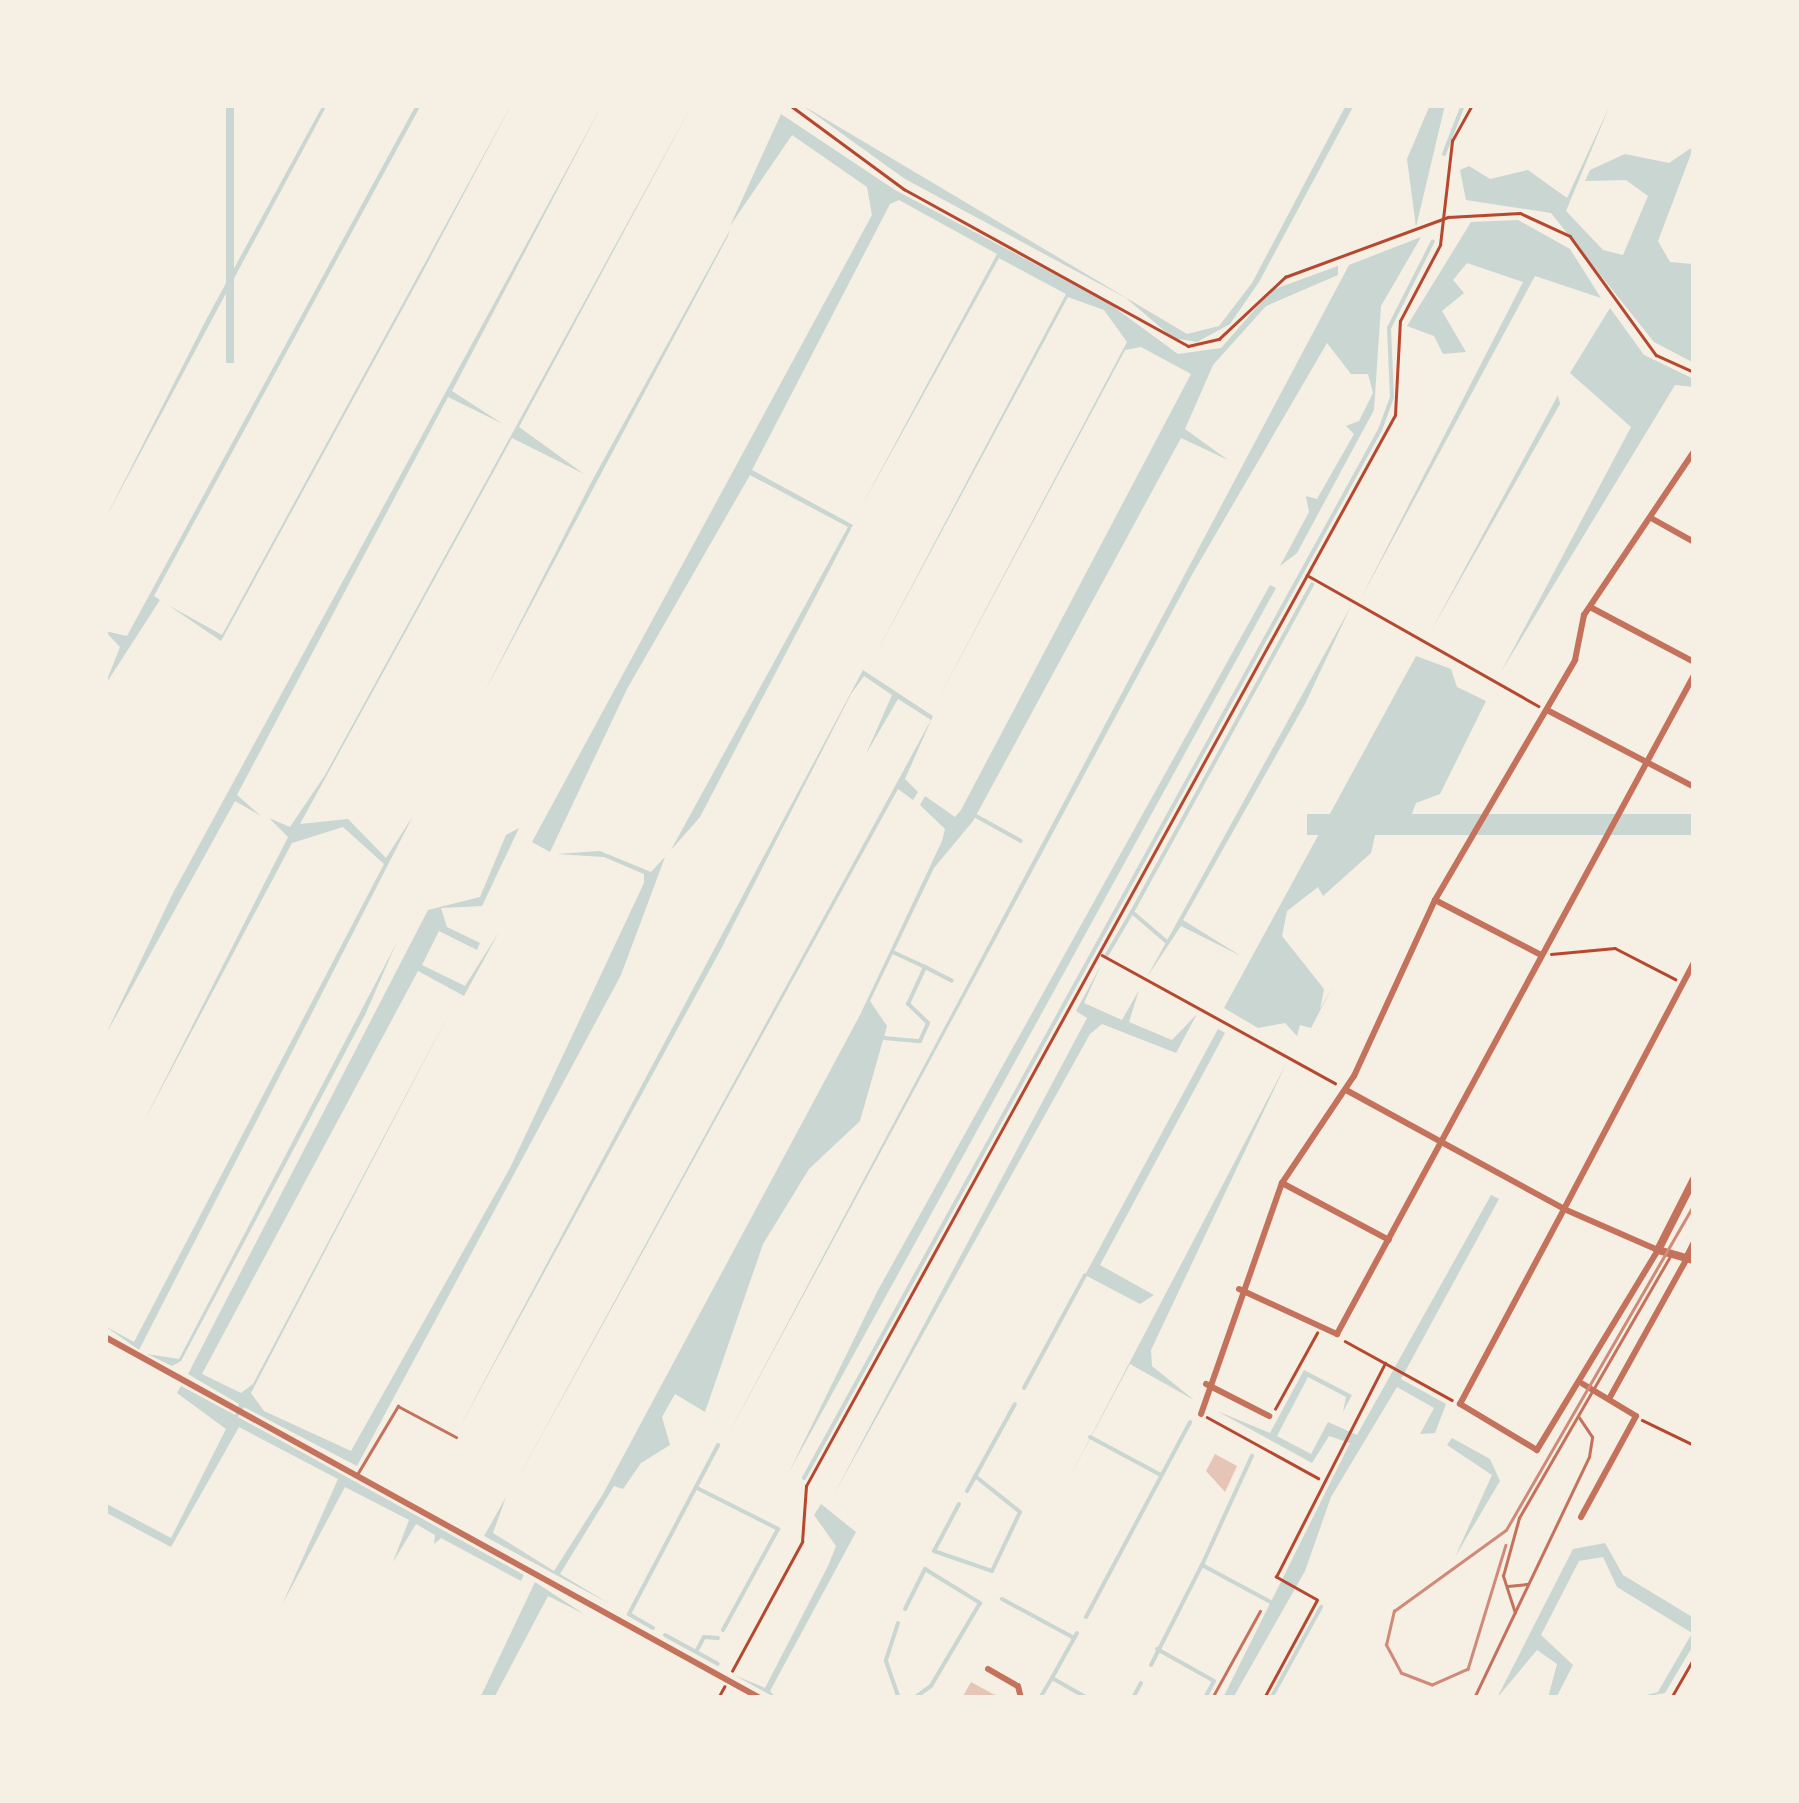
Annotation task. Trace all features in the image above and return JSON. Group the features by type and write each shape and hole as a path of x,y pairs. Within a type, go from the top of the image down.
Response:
{"street":[{"path":"1201,1414 1206,1384 1239,1289 1282,1183 1346,1091 1435,900 1548,710 1590,607 1694,450"},
{"path":"1651,518 1694,542"},
{"path":"1590,607 1694,662"},
{"path":"1239,1289 1318,1331 1336,1334 1694,675"},
{"path":"1548,710 1694,787"},
{"path":"1435,900 1541,955"},
{"path":"1694,962 1460,1404 1540,1449 1582,1384 1694,1180"},
{"path":"1346,1091 1564,1209 1658,1250 1690,1259"},
{"path":"1282,1183 1389,1240"},
{"path":"1610,1399 1690,1259 1694,1244"},
{"path":"105,1337 760,1698"},
{"path":"1206,1384 1269,1416"},
{"path":"1581,1517 1636,1416 1582,1384"},
{"path":"988,1669 1018,1686 1022,1698"}],"lane":[{"path":"1516,1614 1504,1584 1519,1518 1671,1254"},
{"path":"356,1476 398,1406 456,1437"},
{"path":"1474,1698 1592,1448 1578,1417"},
{"path":"1504,1584 1529,1582"},
{"path":"1212,1698 1260,1611"}],"path":[{"path":"790,105 904,189 1188,346 1218,339 1286,277 1448,217 1520,213 1557,226 1656,355 1694,372"},
{"path":"728,1679 802,1542 806,1486 1395,415 1400,321 1448,217 1452,141 1472,105"},
{"path":"1305,575 1548,710"},
{"path":"1541,955 1620,950 1683,983"},
{"path":"1100,954 1346,1091"},
{"path":"1269,1416 1318,1331"},
{"path":"1336,1334 1460,1404"},
{"path":"1264,1698 1317,1600 1276,1577 1338,1441 1351,1427 1386,1364"},
{"path":"1201,1414 1319,1478"},
{"path":"1636,1416 1694,1445"},
{"path":"1670,1698 1694,1658"}],"shaded area":[{"path":"226,105 234,105 234,363 226,363"},
{"path":"323,105 327,105 105,519 206,320"},
{"path":"416,105 421,105 154,596 160,600 105,685 120,647 105,631 127,636"},
{"path":"511,105 221,641 168,605 222,635"},
{"path":"602,105 452,391 503,424 448,397 237,795 261,816 235,801 105,1036 173,893"},
{"path":"692,105 519,427 584,474 512,438 300,824 348,819 386,858 413,816 139,1350 105,1326 134,1342 384,864 343,827 292,843 144,1121 288,837 269,818 290,827 325,775"},
{"path":"802,105 1187,334 1219,326 1252,283 1346,105 1354,105 1259,282 1230,324 1197,342 1173,338 1126,298 905,179"},
{"path":"1430,105 1445,105 1416,227 1407,159"},
{"path":"1610,105 1566,211 1603,250 1623,255 1648,196 1626,180 1585,181 1590,170 1625,154 1669,163 1694,146 1658,241 1670,262 1692,264 1694,363 1654,342 1551,213 1466,200 1460,170 1469,166 1490,179 1528,170 1567,198"},
{"path":"781,114 895,190 1107,302 1178,354 1221,348 1272,290 1338,266 1338,275 1266,306 1213,365 1185,429 1228,460 1181,438 973,821 934,868 870,1001 887,1026 860,1121 809,1169 763,1244 705,1412 675,1394 662,1417 670,1445 641,1463 623,1489 614,1486 560,1574 610,1604 484,1536 506,1497 493,1533 554,1571 603,1494 860,1015 942,841 945,829 920,805 925,796 955,817 961,810 1191,374 1141,347 1125,350 935,705 1127,342 1104,310 1068,297 873,659 1066,294 999,258 860,509 997,254 899,200 890,204 752,470 853,525 700,817 671,850 848,527 750,475 627,689 550,852 532,842 872,215 867,187 792,135 730,226"},
{"path":"1518,220 1570,249 1601,298 1535,276 1360,600 1523,282 1467,263 1453,280 1464,293 1442,311 1466,352 1443,354 1434,336 1407,326 1471,222"},
{"path":"730,230 728,236 484,693 593,479"},
{"path":"1421,237 1381,306 1374,410 1297,553 1280,566 1309,512 1306,496 1317,499 1354,434 1346,426 1359,421 1373,393 1368,374 1351,374 1327,343 1193,573 727,1437 1349,265"},
{"path":"1610,308 1644,355 1694,379 1694,387 1675,385 1501,672 1631,427 1570,373"},
{"path":"1558,395 1560,404 1431,631"},
{"path":"1270,585 1276,588 789,1472 877,1292"},
{"path":"1351,606 1305,704 1183,920 1241,956 1181,926 1147,977"},
{"path":"1416,656 1451,669 1457,687 1486,701 1440,794 1416,803 1409,821 1376,831 1371,853 1323,896 1318,887 1287,911 1282,936 1324,989 1320,1009 1333,986 1311,1028 1300,1025 1297,1036 1285,1023 1258,1028 1224,1008"},
{"path":"863,670 933,716 905,779 918,792 913,800 898,789 516,1482 931,720 898,699 866,754 892,695 864,676 851,694 720,951 457,1432"},
{"path":"1307,814 1694,814 1694,835 1307,835"},
{"path":"519,828 482,906 441,908 447,927 480,943 477,950 439,931 422,965 465,986 499,932 464,996 418,971 202,1374 241,1393 253,1384 454,1004 251,1393 264,1411 351,1451 510,1168 644,883 644,874 604,857 557,854 600,851 651,872 665,857 621,975 357,1466 244,1407 238,1417 524,1575 521,1581 441,1538 434,1544 435,1535 416,1524 393,1562 409,1520 345,1487 282,1605 338,1479 239,1427 171,1547 105,1512 105,1503 171,1538 226,1429 177,1393 181,1386 235,1415 239,1404 188,1374 428,910 480,897 506,835"},
{"path":"396,944 365,1015 181,1361 172,1366 147,1354 179,1359"},
{"path":"1101,965 1084,1003 1122,1020 1139,990 1129,1022 1172,1040 1197,1014 1176,1053 1102,1024 1090,1034 833,1496 1087,1018 1076,1011"},
{"path":"1218,1029 1225,1033 1100,1265 1154,1295 1140,1304 1085,1275"},
{"path":"1286,1064 1151,1350 1152,1366 1194,1400 1130,1364 1067,1482"},
{"path":"1491,1195 1499,1199 1401,1379 1446,1404 1435,1433 1420,1434 1434,1408 1397,1387 1331,1497 1305,1571 1233,1698 1223,1698 1350,1443 1329,1436 1312,1463 1217,1411 1270,1433 1304,1370 1352,1395 1343,1412 1346,1397 1308,1377 1277,1436 1311,1454 1328,1422 1357,1435"},
{"path":"1452,1438 1490,1459 1500,1481 1455,1557 1492,1475 1447,1445"},
{"path":"821,1504 856,1532 770,1691 776,1698 734,1675 765,1688 828,1566 836,1546 814,1515"},
{"path":"1605,1543 1623,1575 1694,1618 1694,1644 1665,1693 1636,1698 1658,1692 1692,1633 1617,1587 1603,1557 1579,1561 1541,1635 1573,1665 1556,1698 1548,1698 1557,1664 1537,1650 1497,1698 1573,1549"},
{"path":"535,1582 584,1614 548,1596 494,1698 480,1698"}],"building":[{"path":"1215,1454 1237,1466 1225,1492 1206,1471"},
{"path":"971,1682 993,1694 1005,1698 962,1698"}],"waterway":[{"path":"1444,154 1463,105"},
{"path":"804,1478 1380,430 1392,397 1389,328 1433,241"},
{"path":"1132,912 1312,584"},
{"path":"976,816 1021,841"},
{"path":"1106,956 1132,912 1167,942"},
{"path":"884,1038 920,1041 928,1023 908,1004 925,967 893,952"},
{"path":"925,967 952,981"},
{"path":"1024,1388 1085,1275"},
{"path":"967,1491 1015,1404"},
{"path":"1086,1617 1190,1422"},
{"path":"1090,1437 1161,1475"},
{"path":"653,1628 629,1614 718,1445"},
{"path":"1202,1565 1252,1456"},
{"path":"959,1504 934,1551 992,1571 1020,1512 975,1476"},
{"path":"697,1488 778,1529 723,1630"},
{"path":"1151,1665 1202,1565 1274,1604"},
{"path":"905,1609 925,1569 980,1603 931,1686 914,1698"},
{"path":"1002,1599 1074,1638"},
{"path":"1271,1698 1321,1607"},
{"path":"898,1623 886,1661 899,1698"},
{"path":"1077,1633 1052,1678 1087,1698"},
{"path":"665,1635 718,1664"},
{"path":"696,1652 704,1637 718,1638"},
{"path":"1157,1649 1214,1681 1205,1698"},
{"path":"1040,1698 1052,1678"},
{"path":"1133,1698 1141,1683"}],"tram line":[{"path":"1506,1545 1468,1669 1432,1685 1401,1673 1386,1645 1394,1611 1506,1530 1694,1204"}]}
